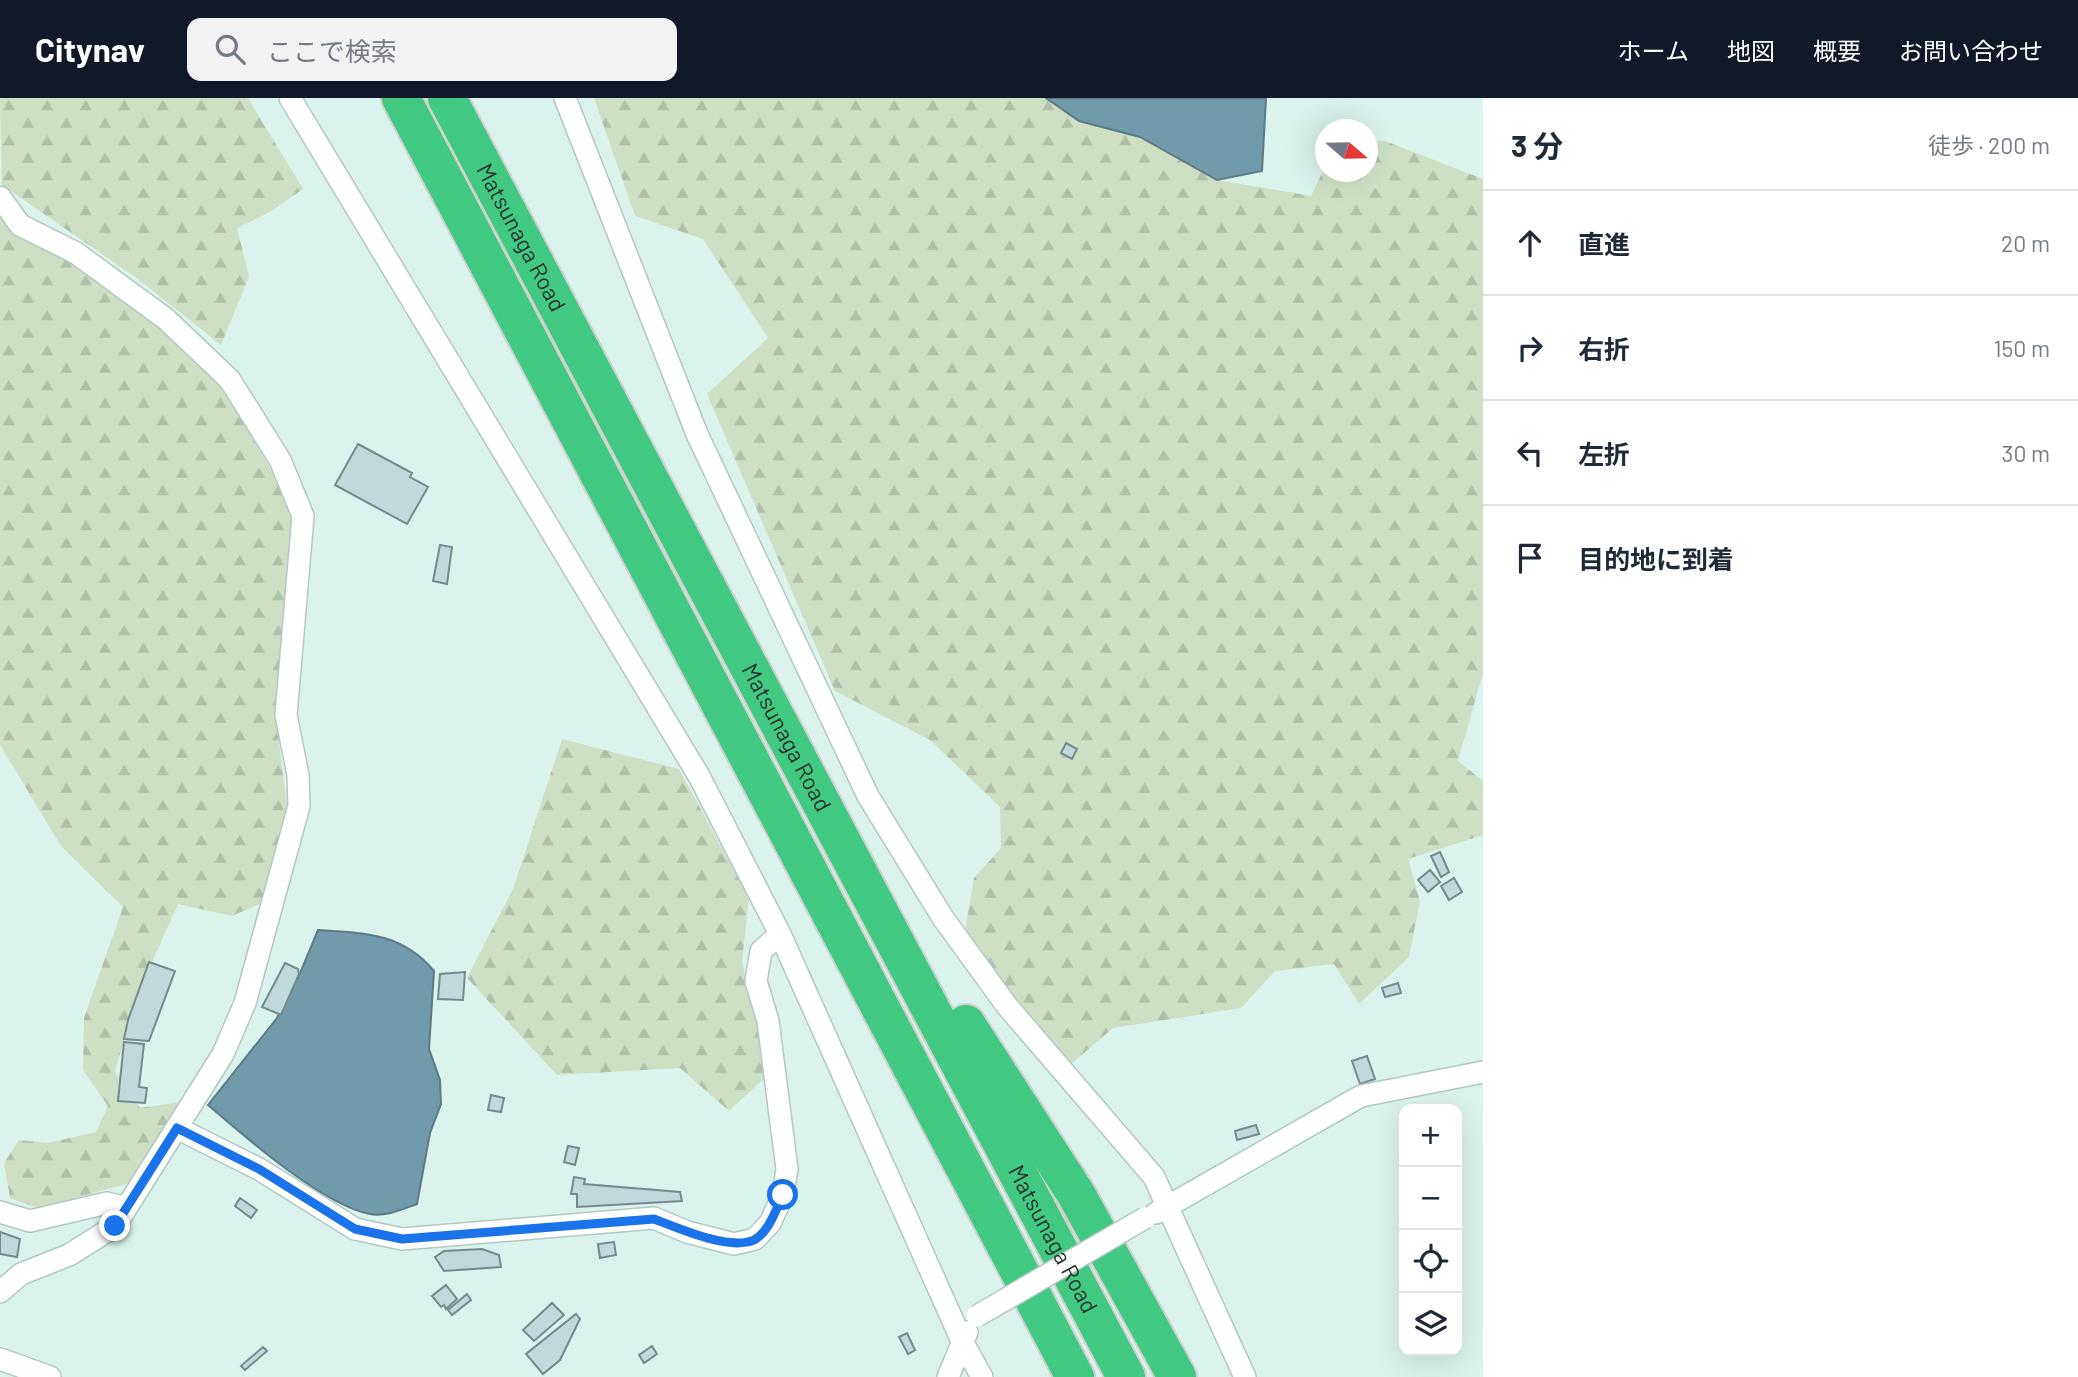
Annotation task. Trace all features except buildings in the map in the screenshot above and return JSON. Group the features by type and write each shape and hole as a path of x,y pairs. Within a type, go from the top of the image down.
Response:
{"highway":[{"name":"Matsunaga Road","path":"401,98 1075,1377"},
{"name":"Matsunaga Road","path":"447,98 1126,1377"},
{"path":"826,808 1076,1195 1177,1377"}],"street":[{"path":"290,98 699,776 780,934 962,1341 982,1377"},
{"path":"565,98 697,434 868,796 943,918 1007,1006 1154,1177 1245,1377"},
{"path":"0,197 20,225 76,253 166,319 230,380 280,460 303,516 286,715 298,775 299,806 245,1003 223,1054 115,1226 68,1255 21,1274 0,1292"},
{"path":"177,1128 259,1169 355,1229 402,1239 654,1219 687,1232 734,1244 755,1239 770,1223 783,1195 787,1169 768,1021 756,981 761,951 780,934"},
{"path":"948,1377 962,1341 977,1316 1144,1218 1167,1208 1361,1096 1483,1072"},
{"path":"0,1212 30,1221 107,1203 126,1208"},
{"path":"0,1359 50,1377"}],"green space":[{"path":"0,98 248,98 303,189 268,213 237,228 249,277 221,345 138,279 2,185"},
{"path":"594,98 1046,98 1079,121 1140,137 1217,180 1311,196 1318,182 1378,182 1378,141 1385,141 1483,179 1483,673 1458,761 1483,781 1483,835 1408,859 1420,901 1409,957 1359,1004 1334,964 1275,971 1241,1008 1113,1028 1070,1065 1016,1006 965,931 974,878 1001,848 1000,807 930,740 835,691 707,394 768,338 703,239 635,216"},
{"path":"0,212 165,324 236,402 297,521 276,720 287,805 264,902 232,916 178,904 136,997 115,1072 140,1108 193,1100 137,1181 38,1208 10,1198 4,1163 19,1140 48,1143 96,1132 108,1106 83,1070 84,1018 123,907 61,846 0,745"},
{"path":"562,739 679,769 749,898 742,962 768,1075 729,1111 680,1068 557,1075 467,978 513,889"}],"water":[{"path":"1046,98 1266,98 1262,171 1217,180 1140,137 1079,121"},
{"path":"318,930 382,937 409,949 434,971 429,1049 440,1080 441,1104 430,1133 417,1204 394,1212 370,1214 330,1198 285,1168 208,1105 277,1018"}],"route":[{"path":"115,1226 177,1128 259,1169 355,1229 402,1239 450,1233 654,1219 687,1232 734,1244 755,1239 770,1223 783,1195"}]}
